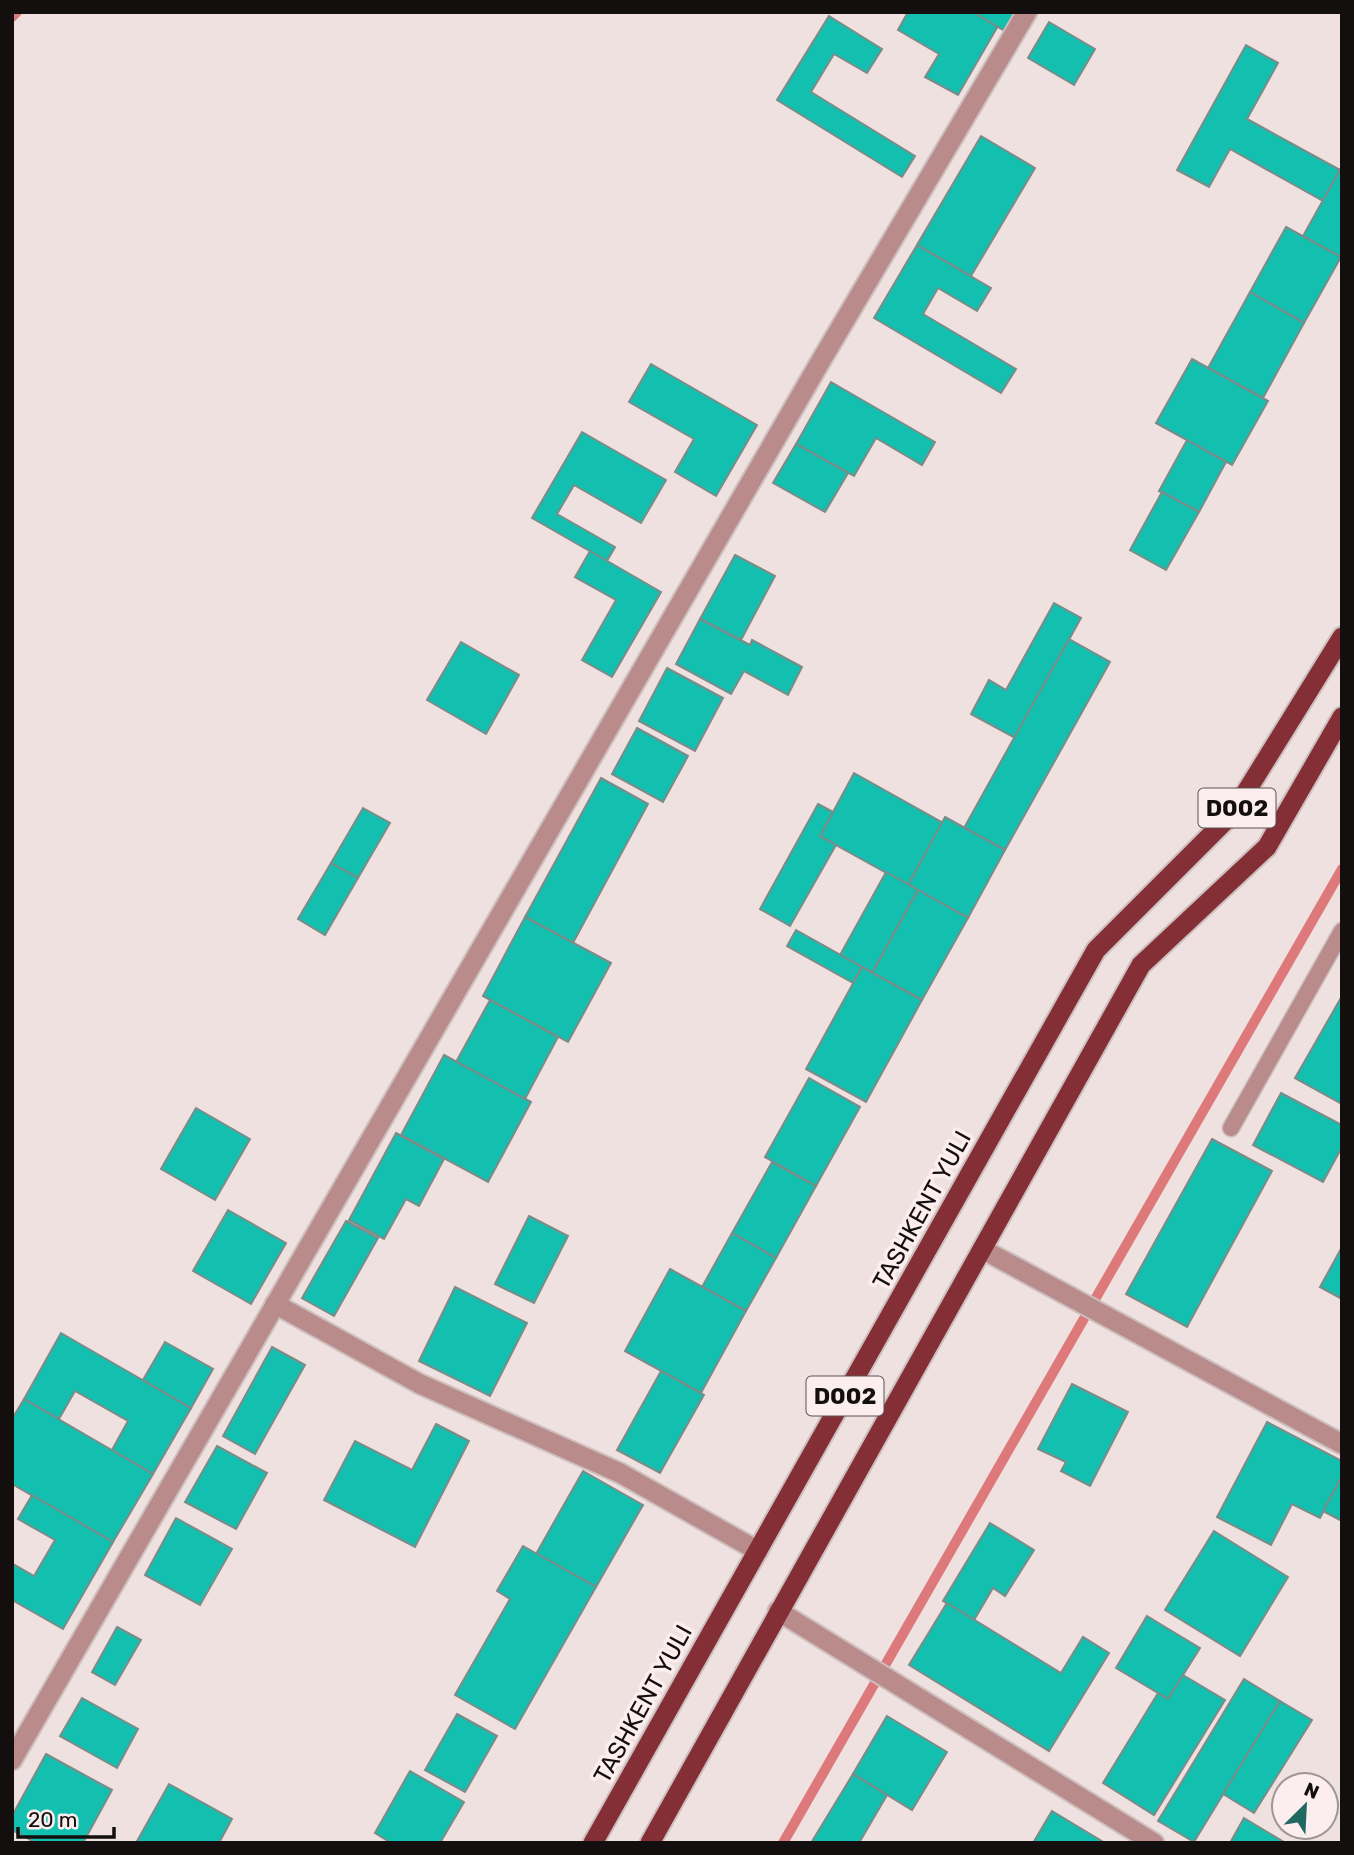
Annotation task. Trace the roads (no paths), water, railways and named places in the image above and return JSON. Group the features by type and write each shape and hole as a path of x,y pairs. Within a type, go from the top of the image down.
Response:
{"highway":[{"name":"TASHKENT YULI","path":"593,1843 1096,950 1233,813 1342,637"},
{"name":"D002","path":"650,1843 1141,965 1267,847 1342,717"}],"street":[{"path":"12,1759 819,363 1027,12"},
{"path":"982,1249 1342,1444"},
{"path":"275,1304 420,1384 620,1473 758,1551"},
{"path":"778,1611 1154,1843"}],"lane":[{"path":"1231,1128 1342,931"}],"waterway":[{"path":"12,17 17,12"},
{"path":"783,1843 1342,869"}]}
